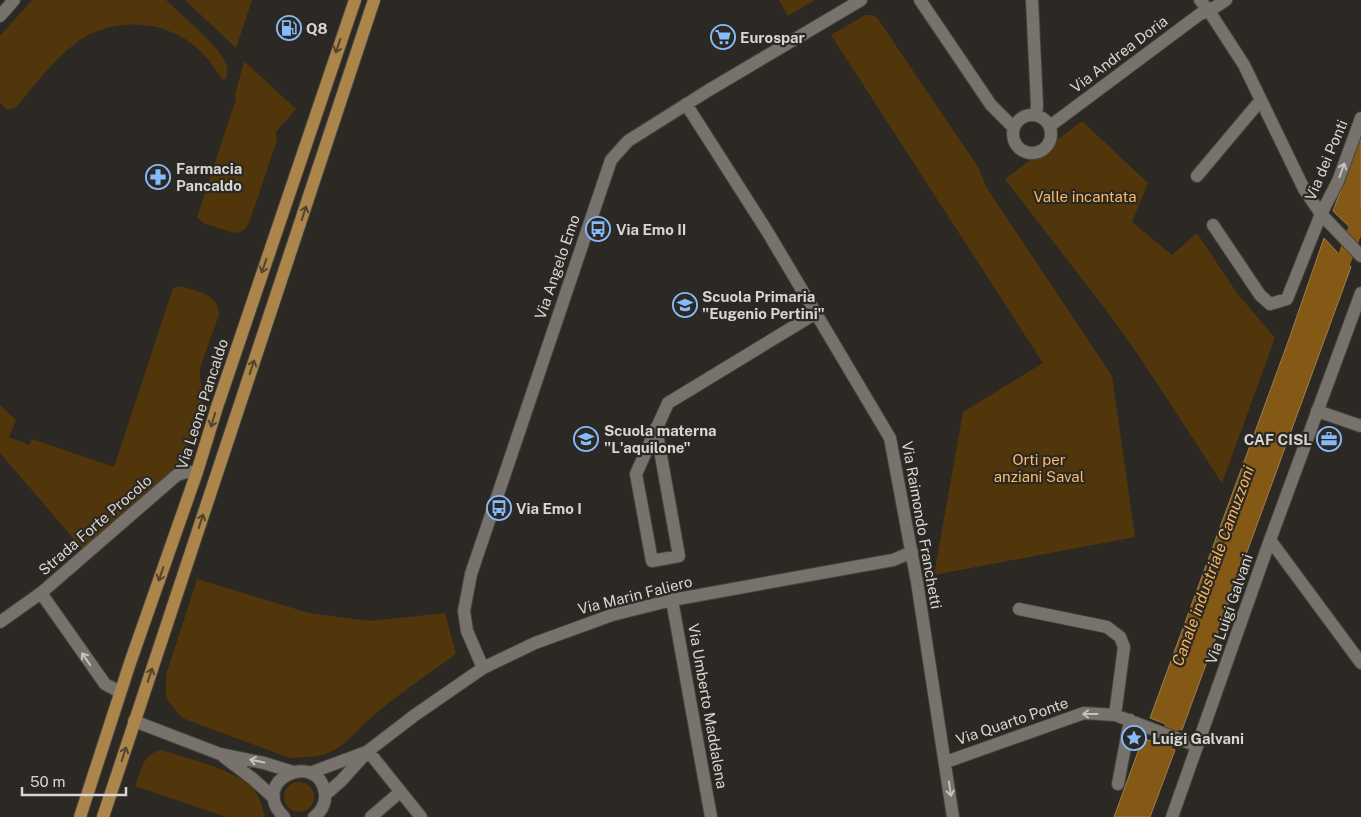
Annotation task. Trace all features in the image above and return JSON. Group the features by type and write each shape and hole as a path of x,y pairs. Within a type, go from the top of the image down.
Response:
{"main road":[{"name":"Via Leone Pancaldo","path":"80,817 120,692 197,472 217,406 355,0"},
{"path":"103,817 374,0"},
{"path":"113,714 134,722"}],"street":[{"path":"0,16 14,0"},
{"name":"Via Angelo Emo","path":"483,668 467,631 464,611 471,574 611,160 628,141 686,104 861,0"},
{"path":"920,0 991,105 1014,128"},
{"path":"1032,0 1036,115"},
{"path":"1200,0 1244,65 1304,189 1324,217 1361,256"},
{"name":"Via Andrea Doria","path":"1050,126 1200,14 1209,11 1226,0"},
{"path":"1197,176 1260,101"},
{"name":"Via Raimondo Franchetti","path":"686,104 767,231 890,438 912,552 946,762"},
{"path":"1036,115 1041,117 1050,126 1050,140 1046,147 1040,151 1026,152 1015,142 1014,128 1016,123 1025,116 1036,115"},
{"name":"Via dei Ponti","path":"1324,217 1361,118"},
{"path":"1213,225 1260,295 1270,304 1288,299 1324,217"},
{"name":"Via Luigi Galvani","path":"1172,817 1192,744 1361,293"},
{"path":"656,428 679,556 652,561 636,474 656,428 668,403 816,313"},
{"path":"1317,411 1361,426"},
{"name":"Strada Forte Procolo","path":"0,622 41,593 177,475 186,472 197,472"},
{"path":"1270,540 1361,663"},
{"name":"Via Marin Faliero","path":"314,817 322,809 325,795 341,781 368,751 422,710 483,668 535,644 570,629 612,615 672,600 893,560 912,552"},
{"name":"Strada Forte Procolo","path":"41,593 105,684 120,692"},
{"name":"Via Umberto Maddalena","path":"672,600 711,817"},
{"path":"1020,609 1107,627 1120,637 1124,647 1115,715"},
{"name":"Via Quarto Ponte","path":"954,817 946,762 1084,713 1115,715 1192,744"},
{"path":"1118,784 1134,721"},
{"name":"Via Marin Faliero","path":"134,722 220,754 264,763 293,772 310,773 368,751"},
{"path":"368,751 421,817"},
{"name":"Via Marin Faliero","path":"220,754 274,798"},
{"path":"280,815 274,798 275,790 280,780 293,772"},
{"path":"310,773 320,781 325,795"},
{"path":"371,817 400,792"}],"green space":[{"path":"32,0 166,0 218,51 227,66 226,78 223,80 199,50 171,32 156,27 122,25 90,34 76,43 52,65 16,107 8,110 0,103 0,36"},
{"path":"185,0 252,0 236,48"},
{"path":"779,0 815,0 788,16"},
{"name":"Orti per anziani Saval","path":"865,15 873,15 878,19 978,167 987,188 1112,376 1135,537 934,575 963,412 1043,363 831,35"},
{"path":"244,61 296,109 276,132 277,140 246,228 234,233 203,223 197,217 236,99 235,95"},
{"name":"Valle incantata","path":"1082,121 1148,183 1132,222 1172,255 1197,233 1237,293 1275,338 1222,483 1139,356 1005,179"},
{"path":"179,286 211,297 218,308 219,315 200,368 202,406 182,464 170,478 85,552 0,453 0,405 16,420 9,437 29,445 32,439 114,467 173,288"},
{"path":"197,579 309,613 370,621 445,613 456,654 393,700 334,750 319,756 290,758 182,718 166,698 166,675"},
{"path":"162,750 212,766 237,777 255,791 265,817 226,817 135,786 141,768 150,755"},
{"path":"299,782 310,786 314,797 310,808 299,812 288,808 284,797 288,786"}],"water":[{"path":"1361,137 1361,231 1359,236 1333,211"},
{"path":"1324,238 1351,267 1182,730 1150,718 1288,342"},
{"path":"1143,738 1175,750 1150,817 1114,817"}],"waterway":[{"name":"Canale industriale Camuzzoni","path":"1337,278 1361,215"},
{"name":"Canale industriale Camuzzoni","path":"1158,764 1179,708"}],"place":[{"name":"Q8","path":"289,28"},
{"name":"Eurospar","path":"723,37"},
{"name":"Farmacia Pancaldo","path":"158,177"},
{"name":"Via Emo II","path":"598,229"},
{"name":"Scuola Primaria \"Eugenio Pertini\"","path":"685,305"},
{"name":"Scuola materna \"L'aquilone\"","path":"586,439"},
{"name":"CAF CISL","path":"1329,439"},
{"name":"Via Emo I","path":"499,508"},
{"name":"Luigi Galvani","path":"1134,738"}]}
